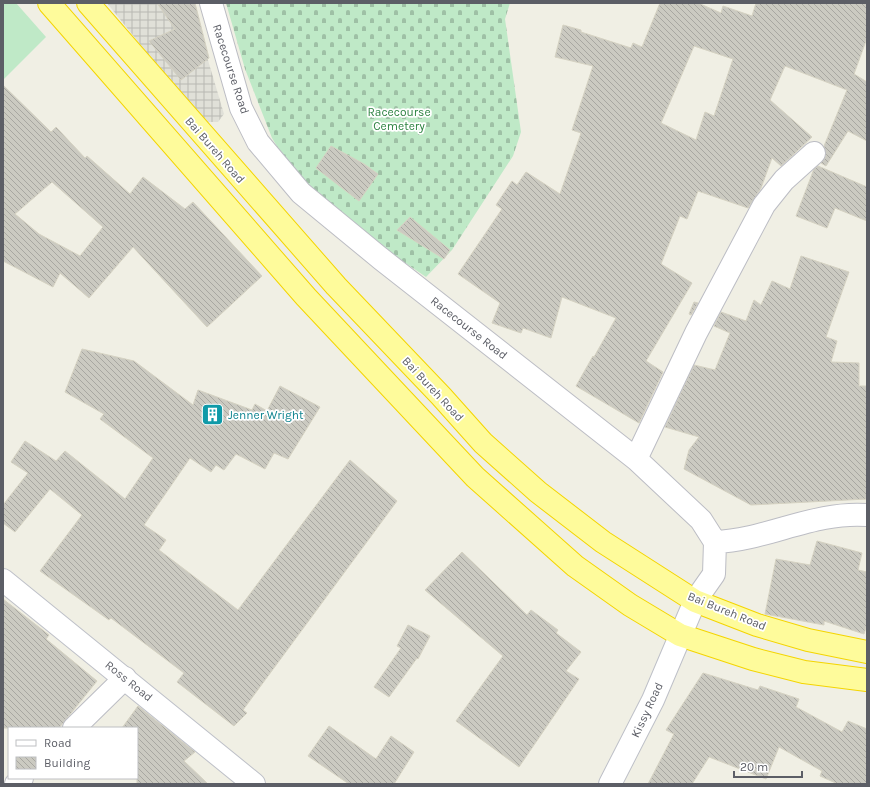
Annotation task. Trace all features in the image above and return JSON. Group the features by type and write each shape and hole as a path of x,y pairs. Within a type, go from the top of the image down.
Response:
{"highway":[{"path":"49,3 306,297 475,477 575,566 630,605 680,634 753,659 804,672 867,680"},
{"name":"Bai Bureh Road","path":"88,3 331,280 441,396 483,444 538,492 603,542 696,601 757,625 808,640 867,652"}],"street":[{"name":"Racecourse Road","path":"211,3 241,108 258,142 301,193 386,263 636,459 701,520 715,542"},
{"path":"636,459 696,333 764,205 784,180 814,153"},
{"path":"680,634 696,601 714,574 715,542 736,541 811,520 857,515 867,516"},
{"name":"Ross Road","path":"3,580 254,784"},
{"name":"Kissy Road","path":"610,784 653,700 680,634"},
{"path":"75,727 125,678"}],"shaded area":[{"path":"107,3 191,3 224,114 218,122 207,122 191,108"}],"green space":[{"path":"3,3 16,3 46,37 3,80"},
{"name":"Racecourse Cemetery","path":"226,3 510,3 505,19 521,132 513,156 452,250 426,277 306,195 272,138 245,69"}],"building":[{"path":"157,3 195,3 209,58 181,80 149,41 175,29"},
{"path":"660,3 698,3 721,13 723,6 752,16 756,3 867,3 867,38 854,74 867,82 867,141 848,131 826,166 821,163 826,156 824,146 847,90 785,66 770,100 812,137 781,166 772,158 761,188 748,208 698,191 687,219 680,216 661,264 692,283 646,361 663,372 639,423 576,386 616,318 562,297 551,338 523,328 521,333 492,323 500,303 458,274 502,209 496,205 512,181 517,185 526,172 560,194 581,133 572,130 593,66 555,57 563,25 631,48 633,43 642,47","holes":["694,46 733,59 714,116 705,112 696,140 661,123"]},
{"path":"3,85 51,132 56,127 85,158 87,156 130,194 143,177 185,209 193,202 262,276 207,327 133,247 89,298 60,273 53,287 3,261","holes":["52,182 103,227 80,256 39,234 15,214"]},
{"path":"331,146 364,164 378,174 359,201 316,168"},
{"path":"818,166 867,187 867,221 835,208 827,228 796,216 814,169"},
{"path":"410,217 450,250 444,259 397,230"},
{"path":"801,256 849,272 826,337 837,341 831,362 859,363 859,386 867,386 867,499 751,505 684,469 689,450 699,437 665,427 694,365 715,370 730,333 714,326 721,312 746,321 754,300 761,305 772,281 790,289"},
{"path":"694,302 698,303 691,315 689,314"},
{"path":"82,349 134,361 193,405 198,390 252,410 255,404 267,411 280,386 320,407 288,459 274,453 265,469 236,454 224,470 216,465 211,472 190,458 144,525 166,540 159,550 238,610 350,460 397,501 243,710 247,713 234,726 177,682 184,673 111,618 109,620 40,571 82,515 50,489 15,532 3,523 3,505 28,473 11,462 25,441 56,461 65,451 125,499 153,458 100,419 104,414 65,392"},
{"path":"817,541 862,553 858,570 867,572 867,624 864,634 824,621 824,625 765,614 776,559 810,565"},
{"path":"462,552 527,615 531,610 558,630 556,633 581,652 566,671 579,679 519,767 456,721 503,656 425,590"},
{"path":"3,599 49,635 46,639 97,681 60,727 3,728"},
{"path":"408,625 430,636 418,659 417,658 389,697 374,687 401,648 397,646"},
{"path":"703,673 758,690 760,686 799,699 796,707 842,732 848,721 867,729 867,784 838,784 820,776 822,771 779,747 766,779 709,757 692,784 648,784 674,734 666,730"},
{"path":"138,706 195,752 184,761 208,784 137,784 138,727 123,727"},
{"path":"329,726 376,759 391,736 414,752 394,784 349,784 308,756"}],"place":[{"name":"Jenner Wright","path":"213,415"}]}
